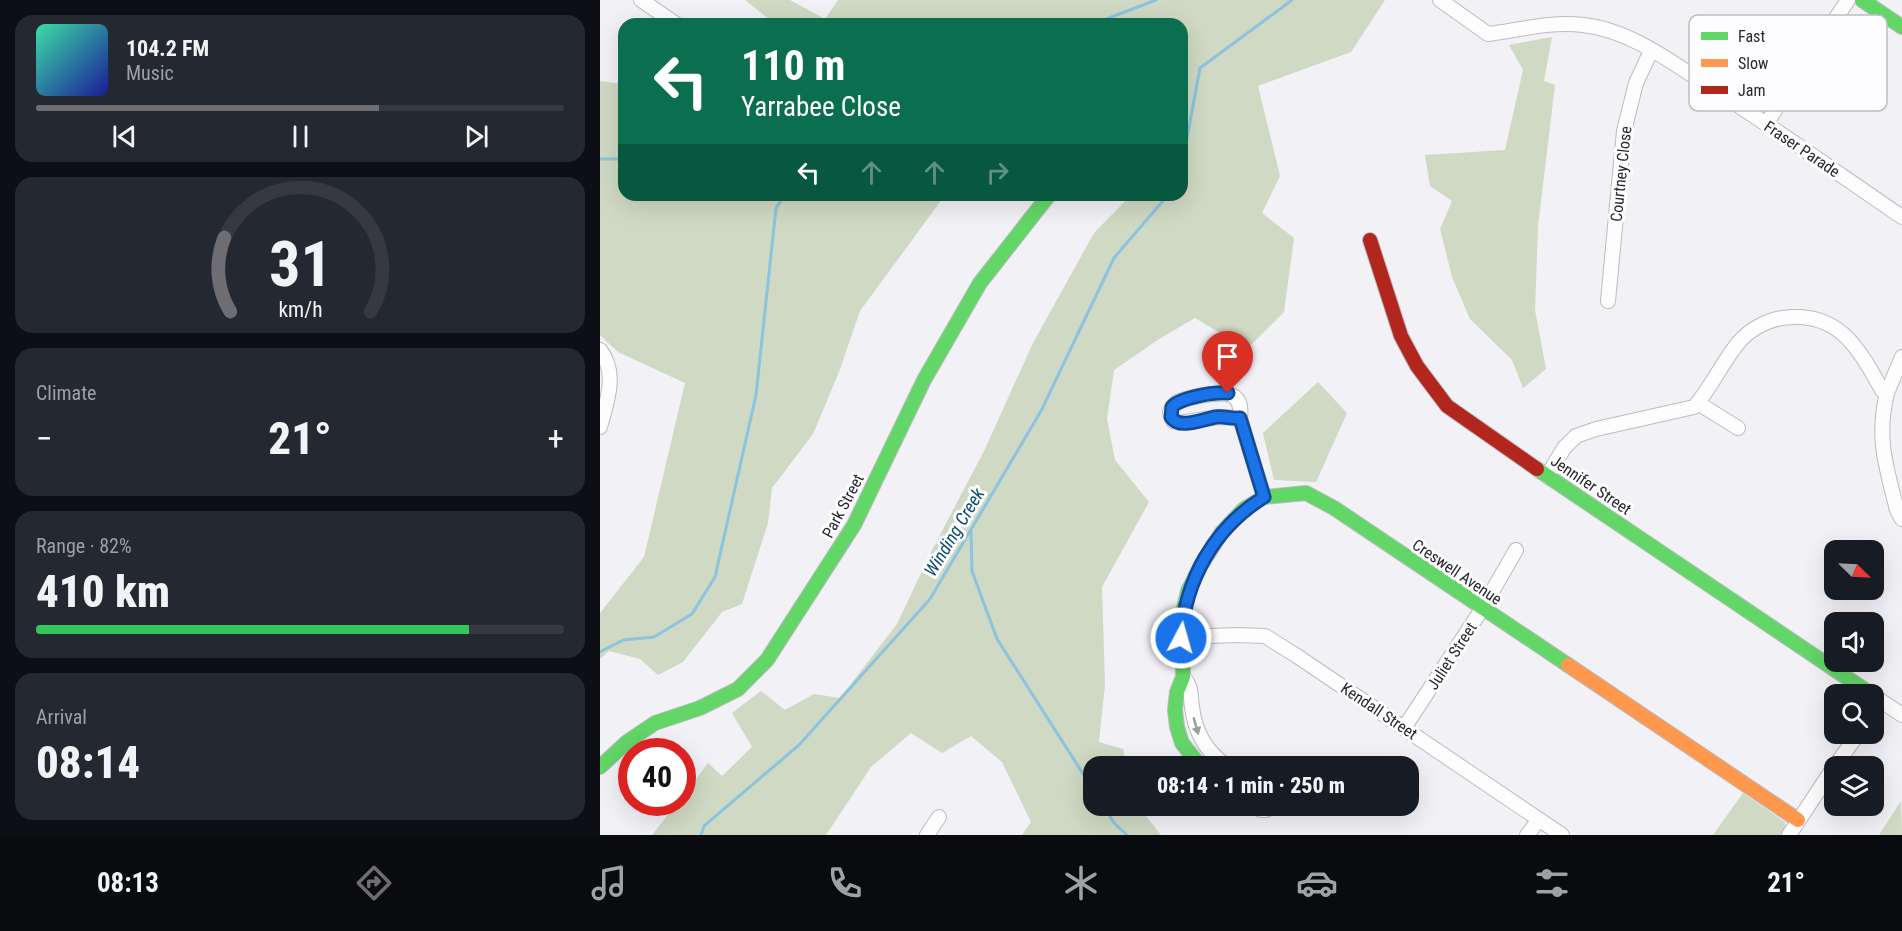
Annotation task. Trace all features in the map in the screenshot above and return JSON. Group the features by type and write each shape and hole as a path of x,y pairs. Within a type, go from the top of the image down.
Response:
{"street":[{"path":"641,0 667,18"},
{"name":"Fraser Parade","path":"1440,0 1488,34 1552,23 1584,25 1620,34 1689,75"},
{"path":"1838,15 1848,0"},
{"path":"1862,0 1884,15"},
{"path":"1887,17 1902,27"},
{"name":"Courtney Close","path":"1608,301 1624,131 1636,83 1651,51"},
{"name":"Fraser Parade","path":"1746,111 1902,217"},
{"path":"1766,124 1775,111"},
{"name":"Park Street","path":"600,767 627,742 656,723 700,708 738,689 767,660 854,525 924,380 980,283 1044,201"},
{"name":"Jennifer Street","path":"1370,240 1401,336 1417,366 1448,406 1849,684"},
{"path":"1547,476 1564,448 1576,436 1596,429 1694,406 1746,334 1775,319 1801,316 1825,322 1847,337 1861,353 1882,390 1887,393"},
{"path":"600,350 608,364 610,376 600,427"},
{"path":"1902,357 1887,393 1882,414 1882,443 1897,510 1902,519"},
{"path":"1240,418 1218,417 1180,423 1173,421 1170,412 1179,402 1231,394 1241,410 1240,418 1264,497"},
{"path":"1698,403 1738,428"},
{"name":"Creswell Avenue","path":"1215,756 1206,749 1198,735 1192,711 1189,683 1183,676 1182,616 1188,591 1222,532 1244,509 1264,497 1306,493 1321,500 1798,820"},
{"name":"Juliet Street","path":"1404,728 1482,609 1516,550"},
{"name":"Kendall Street","path":"1181,638 1265,636 1562,835"},
{"name":"Creswell Avenue","path":"1183,676 1178,683 1176,699 1177,728 1186,749 1192,756"},
{"name":"Jennifer Street","path":"1884,706 1902,715"},
{"path":"1789,835 1824,783"},
{"path":"927,835 939,817"},
{"path":"1527,835 1539,820"}],"green space":[{"path":"745,0 790,0 823,18 768,18"},
{"path":"838,0 1385,0 1351,52 1258,86 1280,176 1262,213 1294,238 1284,312 1247,349 1195,318 1114,370 1107,419 1115,460 1149,502 1102,587 1105,685 1099,742 1123,749 1125,756 1083,756 1083,816 1146,816 1161,835 1022,835 1031,822 1002,762 971,736 942,753 911,733 871,767 826,835 652,835 667,816 696,816 696,779 708,763 722,776 752,747 732,713 761,691 785,710 814,694 840,698 897,624 931,552 984,451 1033,343 1094,233 1125,201 1188,201 1188,18 826,18"},
{"path":"1552,37 1544,81 1555,85 1538,226 1535,310 1546,369 1523,388 1512,360 1470,319 1452,277 1440,229 1452,201 1430,186 1425,155 1505,150 1523,70 1509,45"},
{"path":"600,81 618,83 618,201 941,201 860,311 839,372 813,434 772,488 768,523 742,604 722,612 683,662 658,675 640,659 609,651 600,659 600,613 644,557 685,383 618,352 600,335"},
{"path":"1318,382 1347,413 1316,482 1274,480 1263,433"},
{"path":"1743,793 1785,822 1785,835 1713,835"},
{"path":"1901,801 1902,835 1879,835"}],"waterway":[{"path":"1109,18 1156,0"},
{"name":"Winding Creek","path":"1188,133 1200,68 1292,0"},
{"path":"600,159 618,159"},
{"path":"600,652 623,640 654,637 692,614 715,577 756,395 776,208 781,201"},
{"name":"Winding Creek","path":"701,835 704,826 799,745 930,599 1041,411 1114,258 1163,201"},
{"path":"971,532 972,571 997,639 1083,774"},
{"path":"1110,816 1127,835"}],"traffic: fast":[{"path":"1862,0 1884,15"},
{"path":"1887,17 1902,27"},
{"path":"600,767 627,742 655,723 700,708 738,689 767,660 854,525 924,380 980,283 1044,201"},
{"path":"1537,469 1856,684"},
{"path":"1192,756 1182,743 1175,710 1177,692 1183,677 1182,616 1188,591 1222,532 1244,509 1264,497 1306,493 1334,508 1568,665"}],"traffic: slow":[{"path":"1568,665 1798,820"}],"traffic: jam":[{"path":"1370,240 1401,336 1417,366 1447,406 1537,469"}],"route":[{"path":"1181,638 1182,616 1188,591 1201,565 1222,532 1244,509 1264,497 1240,418 1218,417 1180,423 1173,421 1171,417 1172,407 1179,402 1223,392 1228,393"}]}
